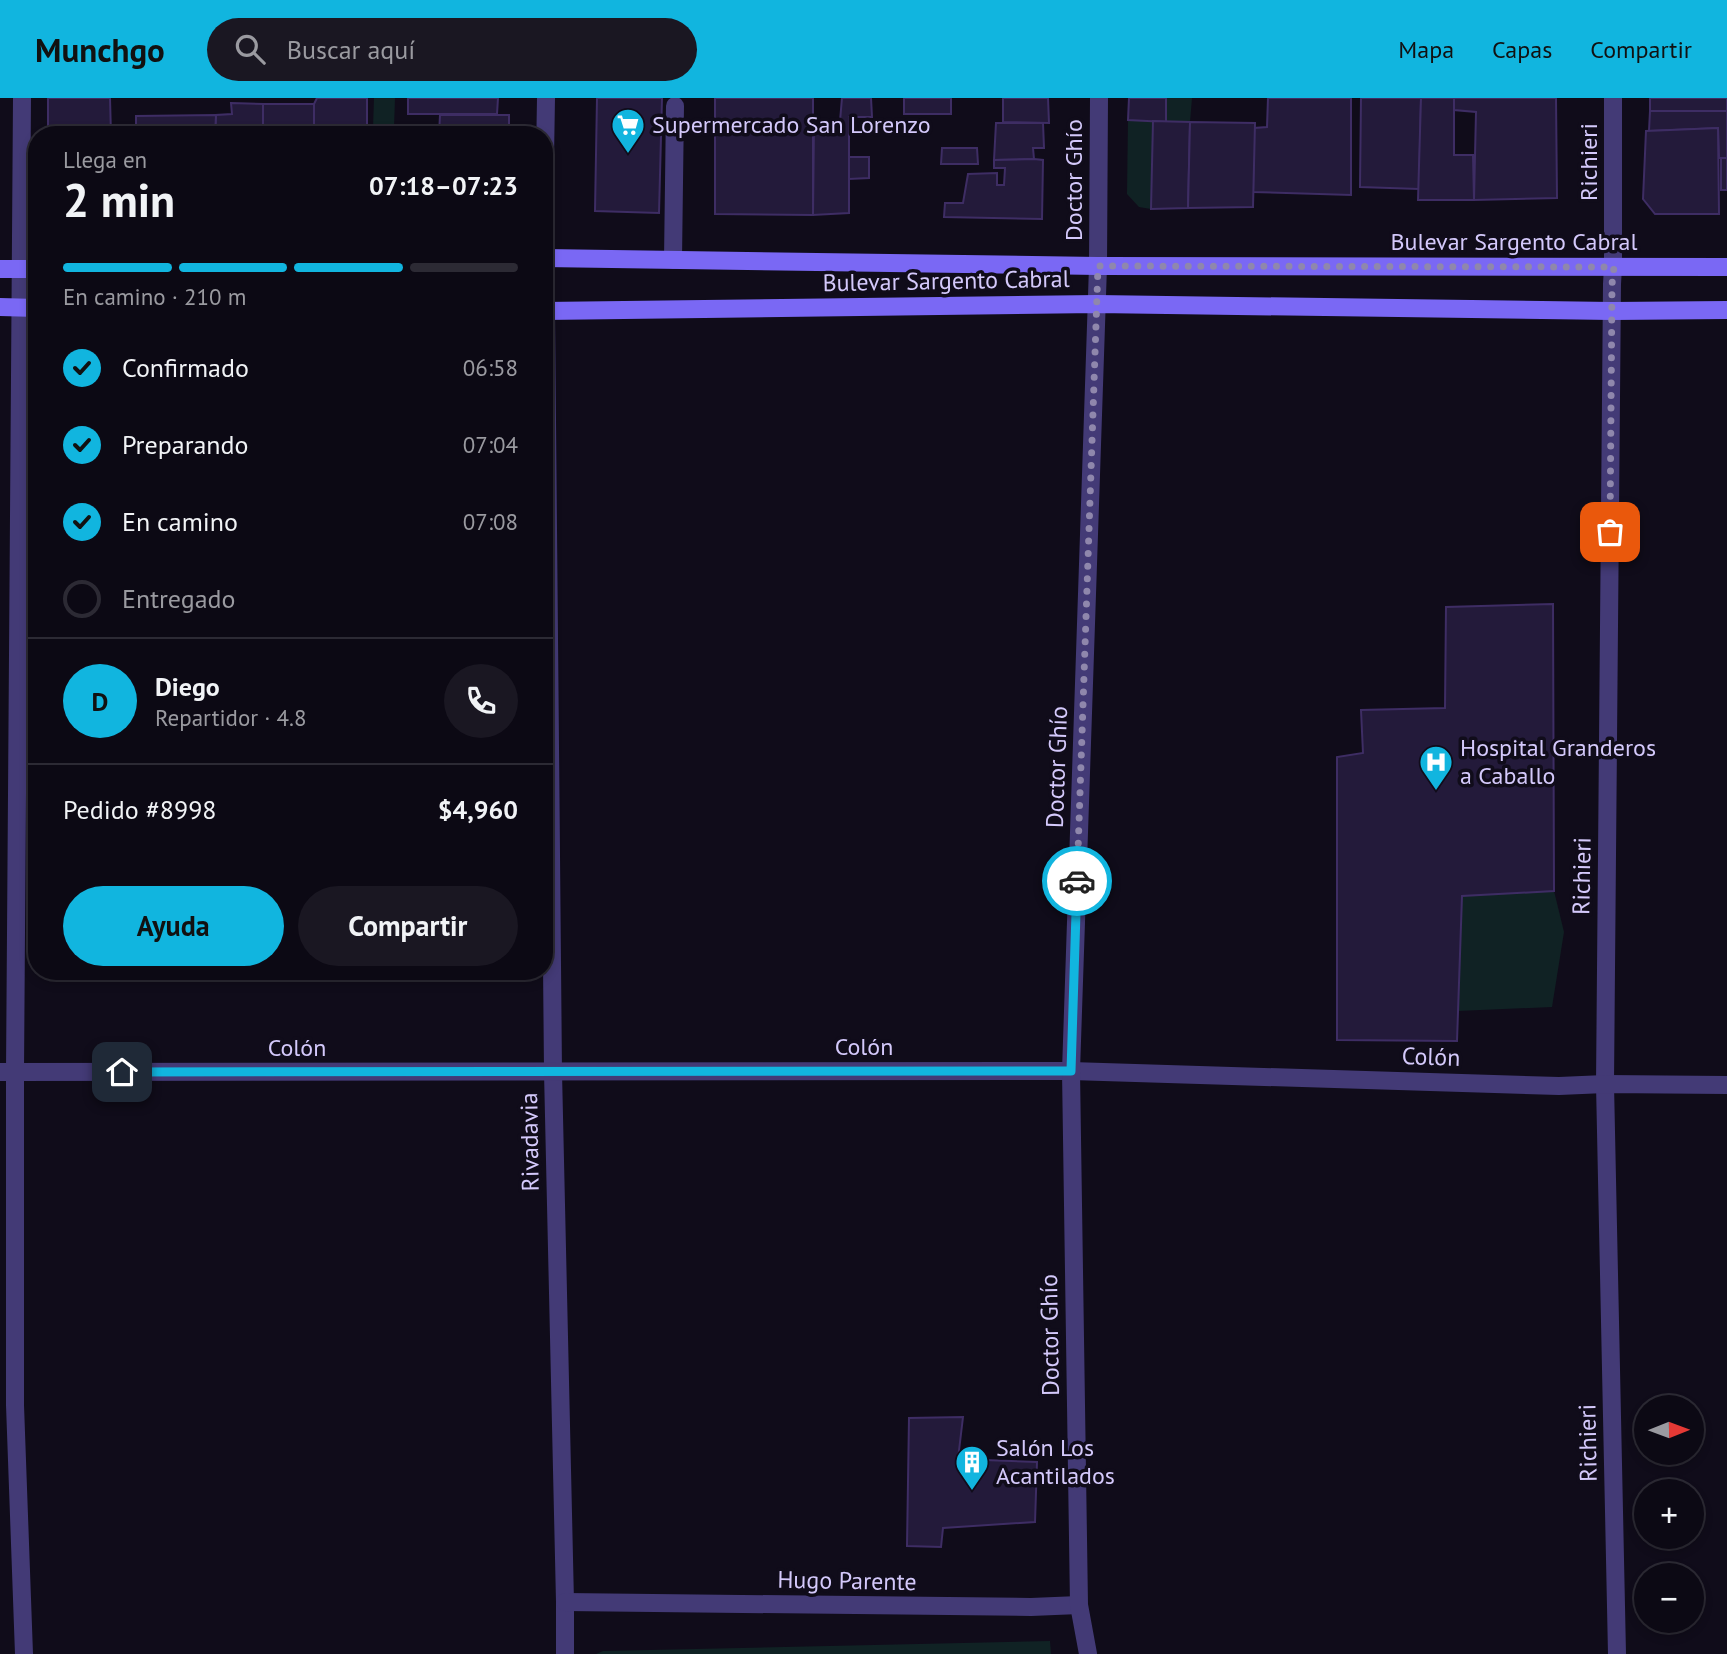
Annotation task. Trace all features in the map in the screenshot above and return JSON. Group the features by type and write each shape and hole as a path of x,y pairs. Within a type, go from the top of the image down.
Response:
{"main road":[{"name":"Bulevar Sargento Cabral","path":"553,258 1098,266 1727,267"},
{"path":"0,269 28,269"},
{"name":"Bulevar Sargento Cabral","path":"553,311 1097,304 1727,310"},
{"path":"0,307 28,307"}],"street":[{"path":"22,98 28,245"},
{"path":"546,98 546,126"},
{"name":"Doctor Ghío","path":"1079,1605 1071,1071 1097,304 1098,98"},
{"name":"Richieri","path":"1613,98 1614,267 1605,1084 1617,1654"},
{"path":"673,260 675,106"},
{"path":"24,1654 8,1405 8,1072 28,343"},
{"name":"Rivadavia","path":"552,980 565,1654"},
{"name":"Colón","path":"8,1072 1071,1071 1559,1086 1727,1085"},
{"name":"Hugo Parente","path":"565,1602 1031,1607 1079,1605"},
{"path":"1079,1605 1088,1654"}],"shaded area":[{"path":"374,98 395,98 394,126 373,126"},
{"path":"1166,98 1192,98 1190,122 1166,122"},
{"path":"1128,120 1153,121 1151,209 1139,207 1127,194"},
{"path":"1554,891 1564,932 1552,1007 1458,1011 1462,896"},
{"path":"1050,1641 1051,1654 596,1654 603,1651"}],"building":[{"path":"48,98 110,98 111,126 48,126"},
{"path":"317,98 367,98 367,126 314,126 314,104"},
{"path":"408,98 498,98 497,114 408,114"},
{"name":"Supermercado San Lorenzo","path":"597,98 662,98 659,213 595,211"},
{"path":"715,98 813,98 813,215 715,214"},
{"path":"842,98 871,98 872,117 849,117 849,213 813,215 814,122 840,121"},
{"path":"904,98 951,98 951,114 904,114"},
{"path":"1003,98 1048,98 1049,123 1003,122"},
{"path":"1129,98 1166,98 1166,122 1128,120"},
{"path":"1268,98 1351,98 1351,195 1253,192 1254,128 1267,127"},
{"path":"1361,98 1421,98 1419,189 1360,187"},
{"path":"1421,98 1454,98 1454,155 1473,155 1474,200 1418,200"},
{"path":"1454,98 1556,98 1557,198 1474,200 1476,112 1454,110"},
{"path":"1650,98 1727,98 1727,111 1650,111"},
{"path":"231,103 263,104 263,126 215,126 216,115 232,114"},
{"path":"263,104 314,104 314,126 263,126"},
{"path":"1650,111 1727,111 1727,158 1719,158 1718,128 1649,131"},
{"path":"216,115 215,126 136,126 136,116"},
{"path":"440,115 509,115 509,126 439,126"},
{"path":"1153,121 1190,122 1188,208 1151,209"},
{"path":"1190,122 1255,123 1253,207 1188,208"},
{"path":"996,123 1043,123 1044,148 1033,148 1034,159 994,160"},
{"path":"1718,128 1719,214 1655,214 1643,199 1646,131"},
{"path":"942,148 977,148 978,164 941,164"},
{"path":"849,157 869,157 869,178 849,179"},
{"path":"1721,158 1727,158 1727,190 1721,190"},
{"path":"994,160 1043,160 1042,219 944,217 945,203 963,203 968,174 997,173 997,185 1004,185 1005,168 994,168"},
{"name":"Hospital Granderos a Caballo","path":"1553,604 1554,891 1462,896 1457,1041 1337,1040 1337,757 1363,753 1361,710 1445,708 1446,607"},
{"name":"Salón Los Acantilados","path":"963,1417 958,1459 1037,1462 1035,1522 943,1528 941,1547 907,1546 909,1418"}],"way so far":[{"path":"1077,881 1098,266 1614,267 1610,532"}],"place":[{"name":"Supermercado San Lorenzo","path":"628,155"},
{"name":"Hospital Granderos a Caballo","path":"1436,792"},
{"name":"Salón Los Acantilados","path":"972,1492"}],"route":[{"path":"122,1072 1071,1071 1077,881"}]}
